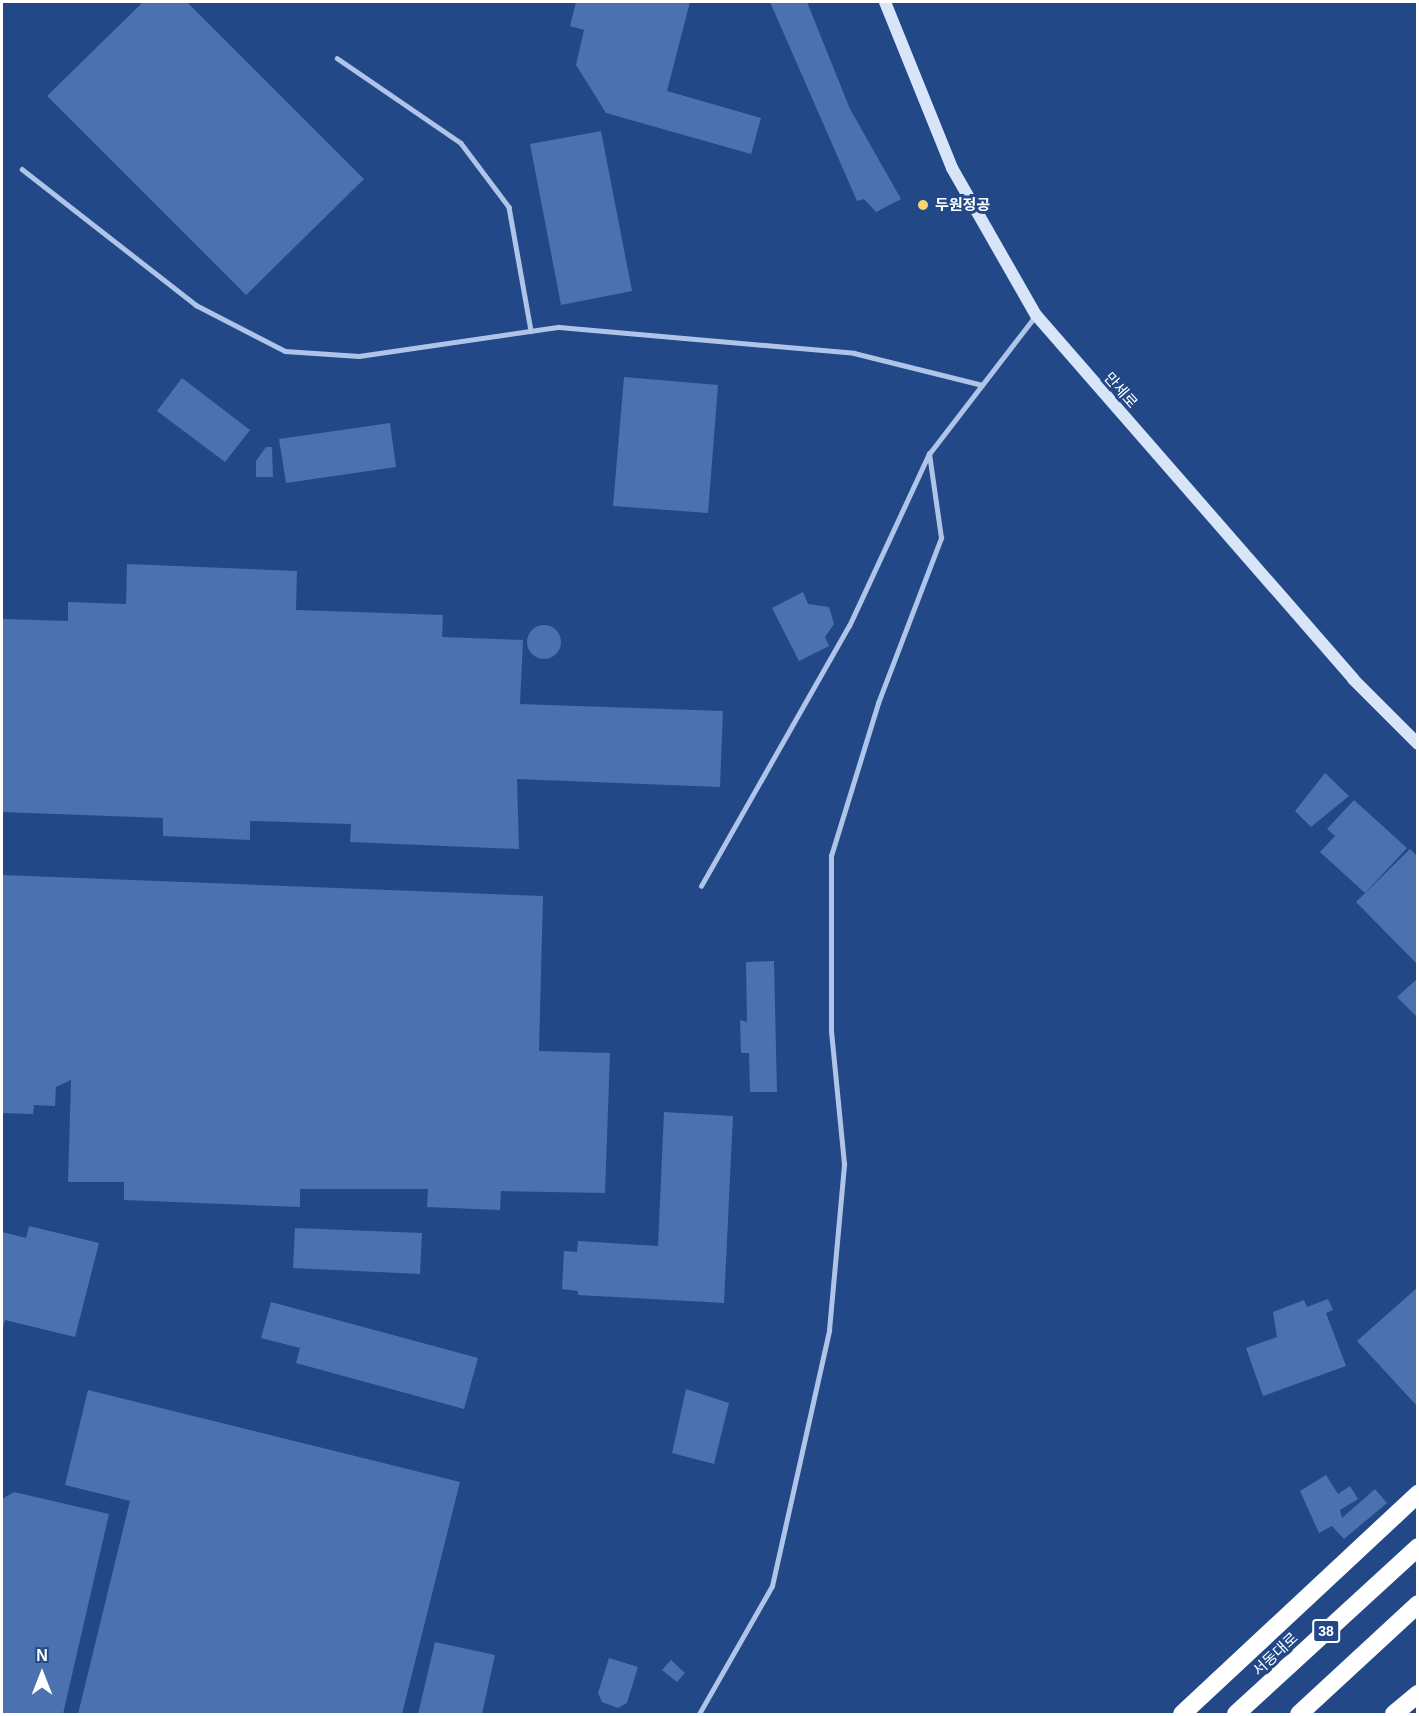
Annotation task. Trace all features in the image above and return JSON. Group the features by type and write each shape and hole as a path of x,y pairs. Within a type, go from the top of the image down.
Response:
{"highway":[{"path":"1182,1714 1418,1494"},
{"name":"서동대로","path":"1236,1714 1418,1547"},
{"path":"1299,1714 1418,1604"},
{"path":"1394,1714 1418,1694"}],"main road":[{"name":"만세로","path":"885,2 952,168 1036,315 1353,679 1418,744"}],"lane":[{"path":"337,58 461,143 509,207 531,330"},
{"path":"22,169 196,305 285,351 359,356 559,327 854,353 982,385"},
{"path":"702,886 849,626 929,454 1036,315"},
{"path":"699,1714 772,1586 829,1330 844,1164 831,1030 831,855 878,703 941,538 929,454"}],"building":[{"path":"143,2 187,2 364,179 246,295 47,96"},
{"path":"576,2 690,2 667,91 761,118 751,154 606,113 576,65 584,30 570,26"},
{"path":"770,2 807,2 850,109 901,199 876,212 864,199 857,201"},
{"path":"601,131 632,291 561,305 530,144"},
{"path":"624,377 718,385 708,513 613,506"},
{"path":"182,378 250,430 225,462 157,411"},
{"path":"390,423 396,467 286,483 279,439"},
{"path":"266,447 272,447 273,477 256,477 256,461"},
{"path":"127,564 297,571 296,610 443,615 442,637 523,640 520,704 723,711 720,787 517,779 519,849 350,842 351,824 250,821 250,840 163,836 163,818 2,812 3,619 68,621 68,602 126,604"},
{"path":"803,592 808,604 829,607 834,624 825,637 829,646 799,661 772,608"},
{"path":"544,625 556,630 561,642 556,654 544,659 532,654 527,642 532,630"},
{"path":"1325,773 1349,796 1311,827 1295,811"},
{"path":"1354,800 1407,848 1365,893 1320,852 1335,836 1327,829"},
{"path":"1410,849 1418,857 1418,965 1356,902"},
{"path":"2,875 543,896 539,1051 610,1053 605,1193 501,1191 500,1210 427,1207 428,1189 300,1189 300,1207 124,1200 124,1182 68,1182 71,1080 56,1087 55,1106 34,1105 33,1114 2,1113"},
{"path":"774,961 777,1092 750,1092 749,1053 741,1053 740,1020 747,1022 746,962"},
{"path":"1418,978 1418,1018 1397,997"},
{"path":"664,1112 733,1116 724,1303 578,1295 578,1291 562,1289 564,1251 577,1252 578,1241 658,1246"},
{"path":"29,1226 99,1243 75,1337 5,1320 2,1332 2,1232 26,1238"},
{"path":"295,1228 422,1233 420,1274 293,1268"},
{"path":"1418,1287 1418,1407 1357,1341"},
{"path":"1328,1299 1333,1310 1326,1313 1346,1366 1263,1396 1246,1348 1277,1337 1273,1312 1304,1300 1307,1307"},
{"path":"271,1302 478,1358 464,1409 296,1363 300,1348 261,1338"},
{"path":"686,1389 729,1403 714,1464 672,1453"},
{"path":"88,1390 460,1482 402,1714 78,1714 130,1501 65,1485"},
{"path":"1326,1475 1338,1494 1350,1486 1358,1499 1340,1510 1342,1518 1375,1489 1387,1503 1344,1539 1332,1526 1319,1533 1300,1491"},
{"path":"14,1492 109,1514 63,1714 2,1714 2,1499"},
{"path":"435,1642 495,1655 482,1714 418,1714"},
{"path":"609,1658 638,1667 627,1703 618,1708 602,1702 598,1693"},
{"path":"671,1660 685,1673 677,1682 662,1670"}],"place":[{"name":"두원정공","path":"923,205"}]}
